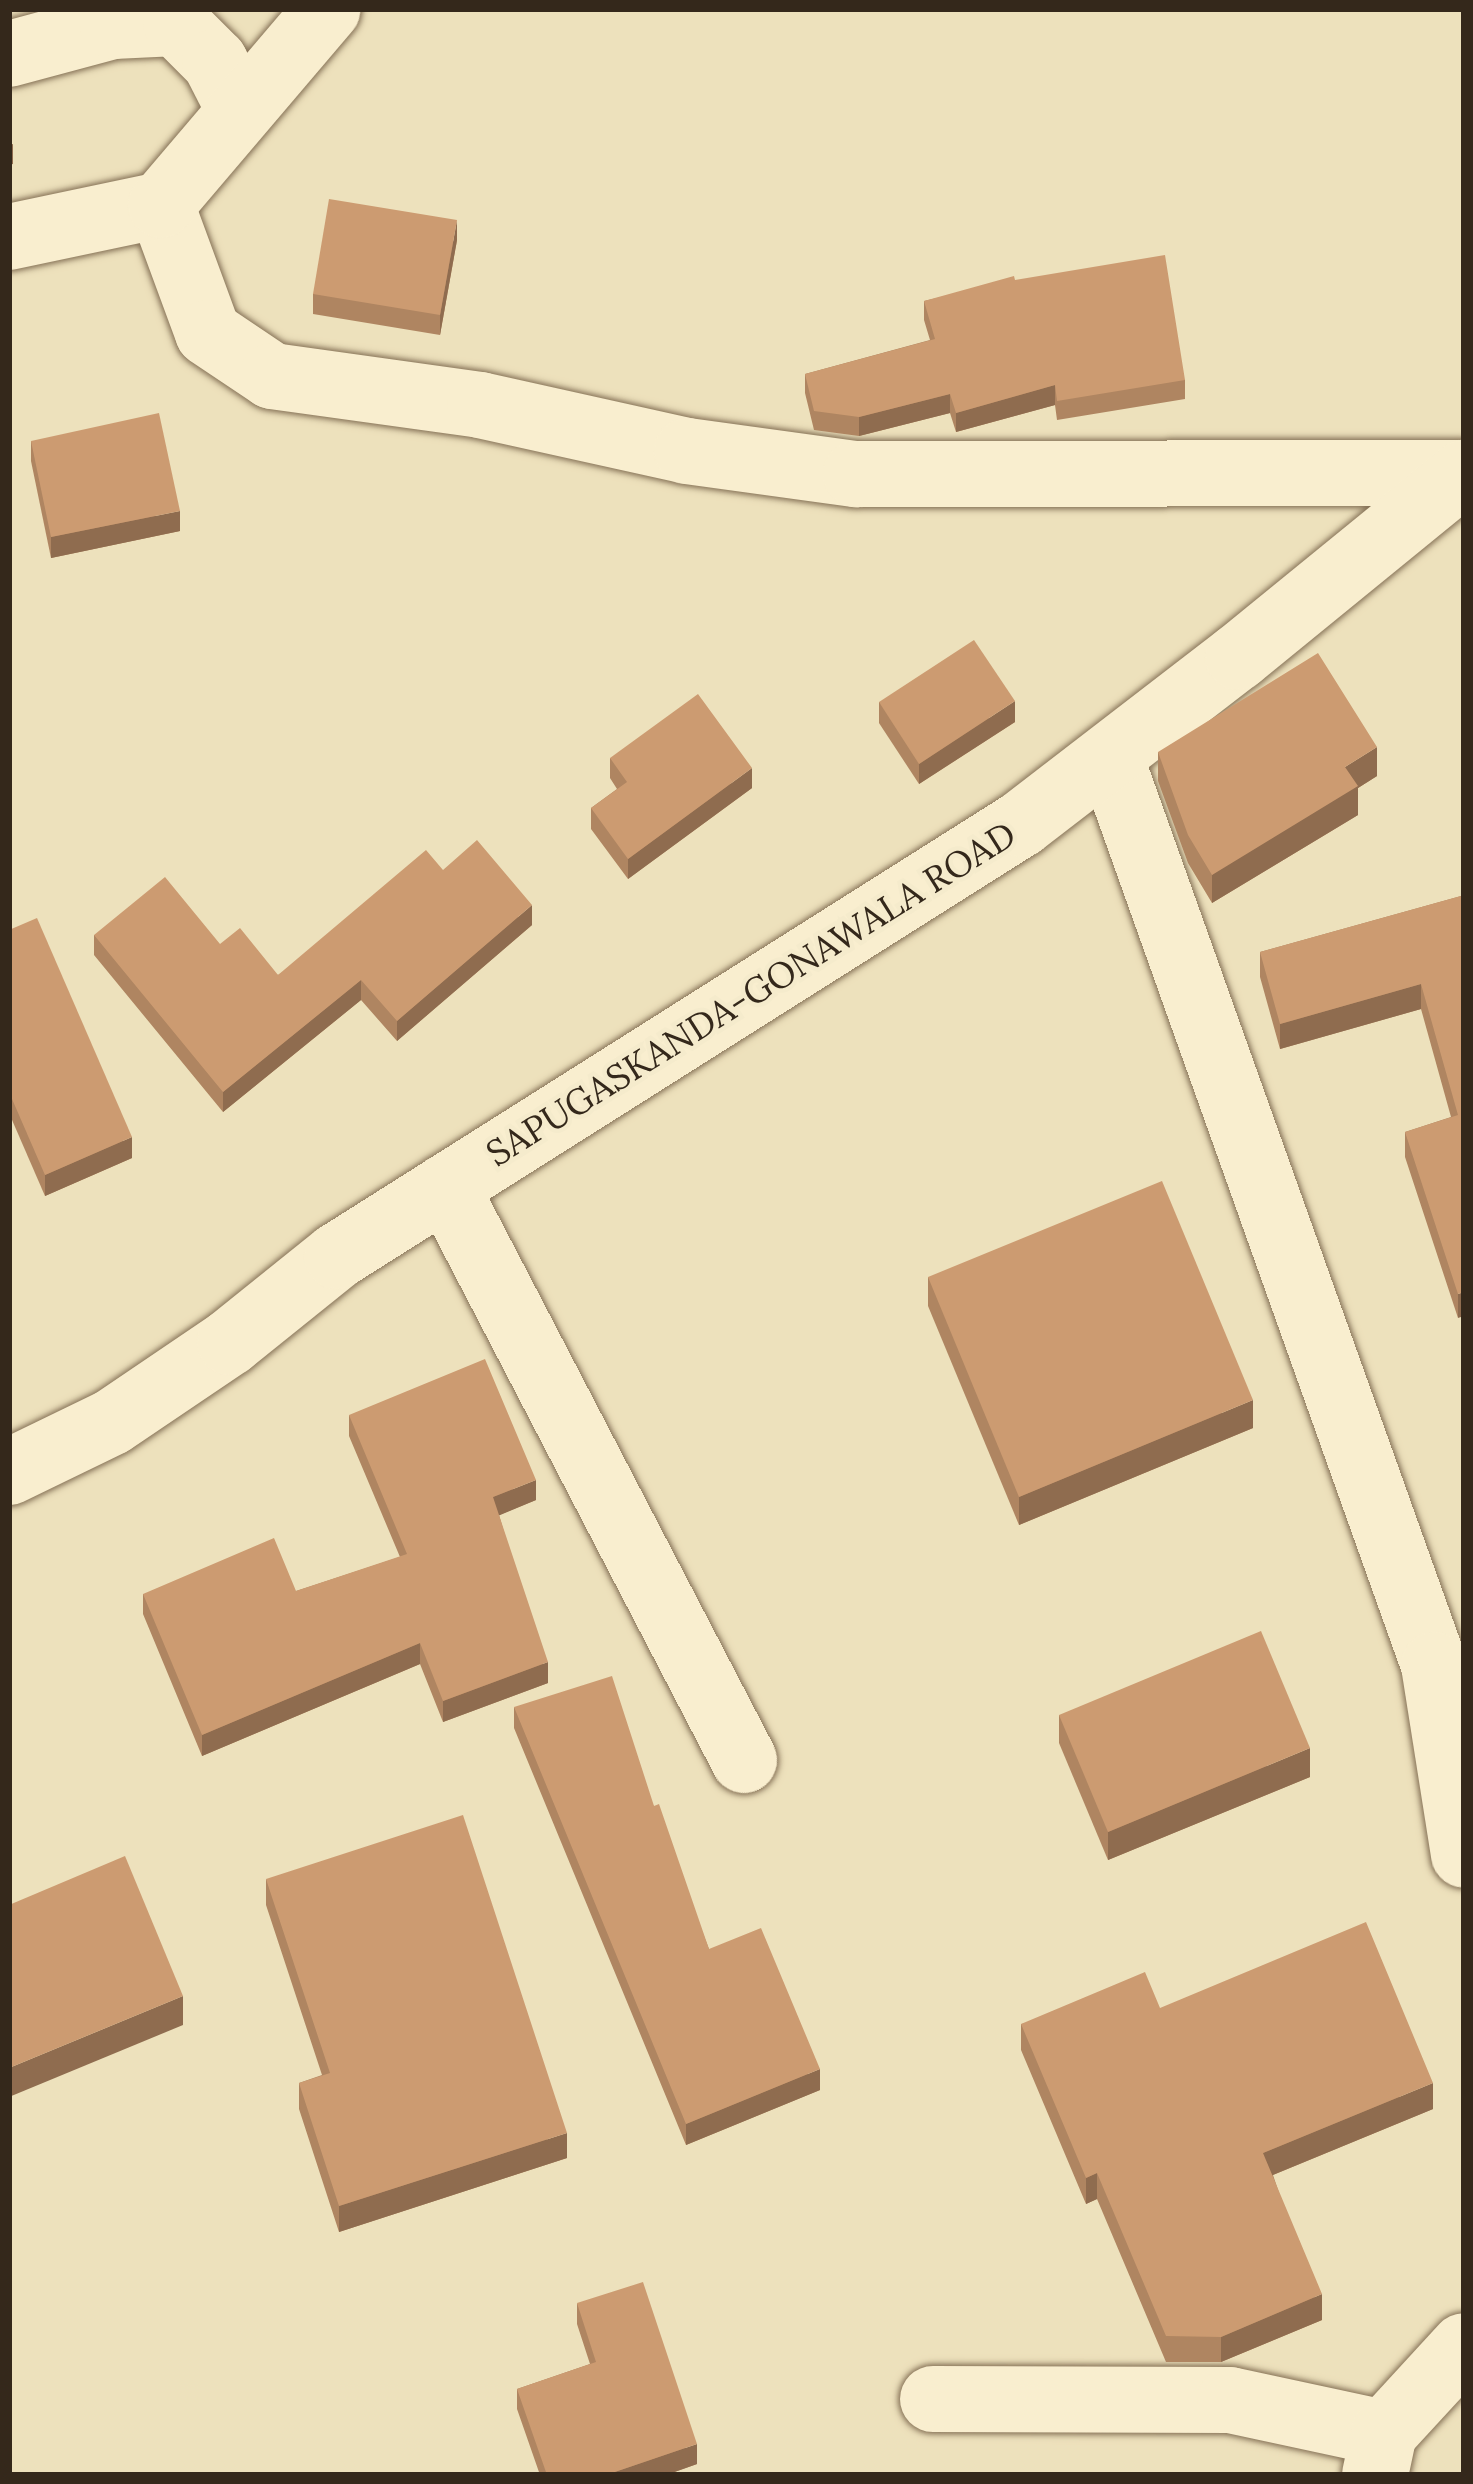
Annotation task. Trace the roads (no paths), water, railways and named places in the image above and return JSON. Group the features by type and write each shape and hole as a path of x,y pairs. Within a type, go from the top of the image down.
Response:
{"street":[{"path":"9,237 161,205 328,9"},
{"path":"9,54 113,26 176,23 215,62 239,109"},
{"path":"161,205 208,333 272,376 481,405 687,451 856,474 1464,473"},
{"name":"SAPUGASKANDA-GONAWALA ROAD","path":"9,1472 112,1422 230,1342 337,1256 1021,824 1464,473"},
{"path":"1110,757 1434,1665 1464,1855"},
{"path":"446,1187 744,1760"},
{"path":"933,2398 1230,2400 1379,2454 1464,2346"}]}
